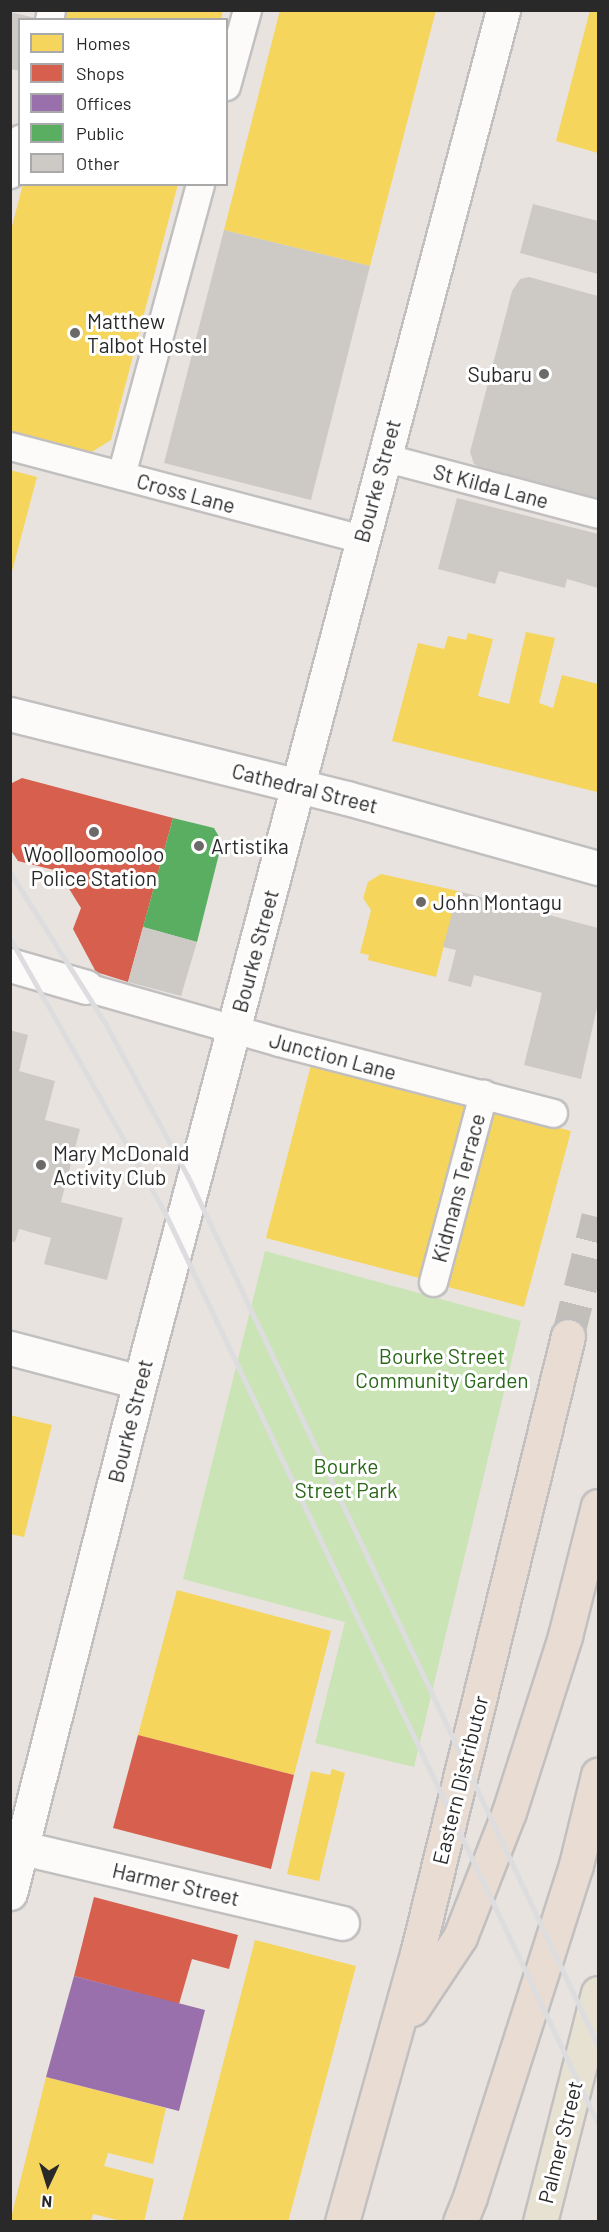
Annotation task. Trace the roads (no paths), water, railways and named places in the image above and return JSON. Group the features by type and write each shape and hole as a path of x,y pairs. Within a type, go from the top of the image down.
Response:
{"highway":[{"name":"Eastern Distributor","path":"342,2222 417,1954 568,1336"},
{"path":"394,2035 460,1937 475,1902 509,1812 565,1636 598,1506"},
{"path":"460,2222 507,2084 576,1865 598,1775"}],"main road":[{"name":"Palmer Street","path":"540,2222 598,1993"}],"street":[{"name":"Bourke Street","path":"10,1893 16,1847 235,1030 383,457 503,10"},
{"name":"Cathedral Street","path":"10,714 299,786 598,868"},
{"name":"Junction Lane","path":"10,965 86,987"},
{"path":"10,1348 140,1382"},
{"name":"Harmer Street","path":"16,1847 342,1923"}],"lane":[{"path":"228,79 247,10"},
{"path":"10,174 18,145"},
{"path":"121,475 199,186"},
{"name":"Cross Lane","path":"10,446 362,539"},
{"name":"St Kilda Lane","path":"383,457 598,514"},
{"name":"Junction Lane","path":"86,987 235,1030 553,1113"},
{"name":"Kidmans Terrace","path":"433,1282 483,1094"},
{"path":"476,2222 507,2084"}],"tunnel":[{"path":"568,1336 598,1217"}],"railway":[{"path":"10,872 106,1024 188,1176 598,2045"},
{"path":"10,938 165,1212 598,2123"}],"place":[{"name":"Matthew Talbot Hostel","path":"75,333"},
{"name":"Subaru","path":"544,374"},
{"name":"Woolloomooloo Police Station","path":"94,832"},
{"name":"Artistika","path":"199,846"},
{"name":"John Montagu","path":"421,902"},
{"name":"Mary McDonald Activity Club","path":"41,1165"}],"park label":[{"name":"Bourke Street Community Garden","path":"442,1368"},
{"name":"Bourke Street Park","path":"346,1478"}]}
